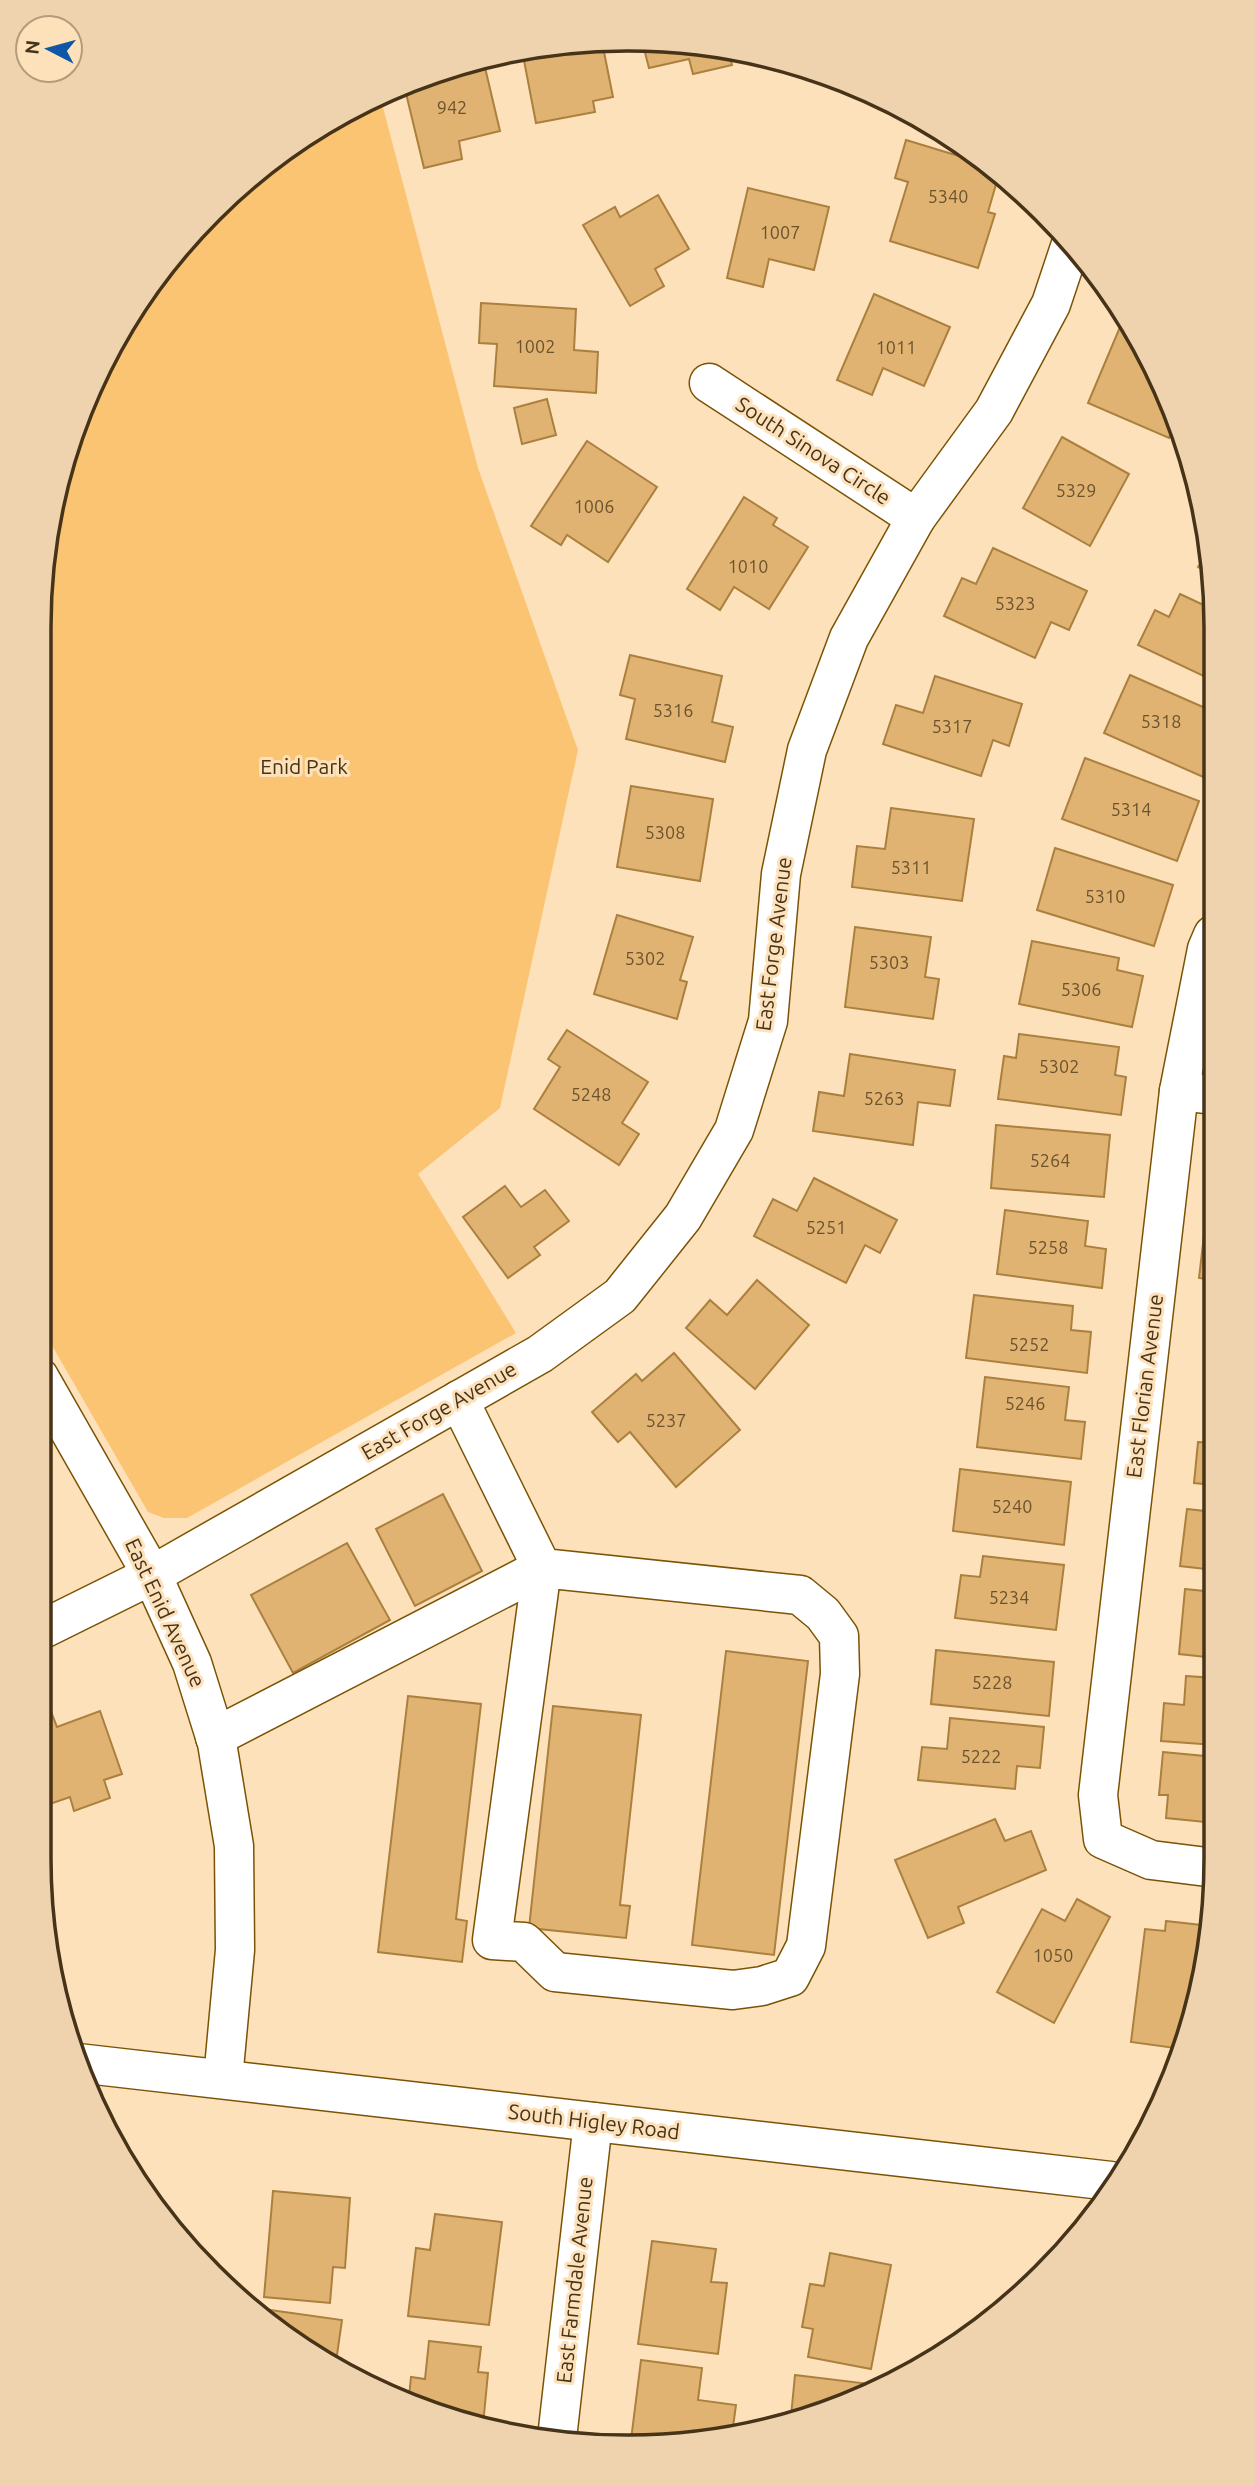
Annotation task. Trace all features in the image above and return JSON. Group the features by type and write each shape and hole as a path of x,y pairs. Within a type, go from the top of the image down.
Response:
{"street":[{"name":"East Forge Avenue","path":"51,1625 152,1575 540,1354 620,1296 683,1217 734,1130 768,1021 782,874 807,750 849,638 916,518 994,411 1051,304 1067,255"},
{"name":"South Sinova Circle","path":"709,383 916,518"},
{"name":"East Florian Avenue","path":"1204,988 1196,1093 1098,1795 1103,1839 1151,1860 1204,1867"},
{"name":"East Enid Avenue","path":"51,1398 152,1575 192,1663 215,1737 234,1846 235,1950 223,2079"},
{"path":"215,1737 542,1568 800,1595 824,1614 839,1636 840,1674 806,1945 790,1977 762,1986 733,1990 555,1972 524,1942 492,1940 542,1568 459,1400"},
{"name":"South Higley Road","path":"89,2064 1106,2180"},
{"name":"East Farmdale Avenue","path":"558,2431 593,2122"}],"green space":[{"name":"Enid Park","path":"383,105 478,468 578,750 500,1108 418,1174 516,1333 187,1518 164,1518 148,1512 51,1344 51,628 52,590 62,515 81,442 110,372 148,307 170,276 220,220 276,170 339,128"}],"building":[{"path":"645,51 703,56 731,61 732,65 693,74 689,59 649,68"},
{"path":"604,52 613,97 593,101 595,112 536,123 524,61"},
{"path":"485,68 500,131 459,141 462,159 424,168 406,95"},
{"path":"906,140 960,156 996,184 988,212 995,214 978,268 890,241 908,182 895,178"},
{"path":"748,188 829,207 814,270 769,259 763,287 727,278"},
{"path":"658,195 689,249 655,269 664,286 630,306 583,225 615,207 620,217"},
{"path":"874,294 950,327 924,386 883,368 872,395 837,380"},
{"path":"481,303 576,309 574,350 598,352 596,393 494,386 497,344 479,343"},
{"path":"1120,327 1145,372 1171,434 1169,438 1088,403"},
{"path":"547,399 556,435 522,444 514,408"},
{"path":"1062,437 1129,474 1090,546 1023,508"},
{"path":"587,441 657,487 608,562 567,535 561,545 531,526"},
{"path":"744,497 777,518 773,525 808,547 769,609 734,587 720,610 687,589"},
{"path":"993,548 1087,591 1069,630 1051,622 1035,658 944,616 962,578 976,584"},
{"path":"1180,594 1203,605 1204,676 1138,645 1155,610 1169,617"},
{"path":"630,655 722,676 712,722 733,727 725,762 626,739 635,699 620,695"},
{"path":"1130,675 1204,707 1204,777 1104,733"},
{"path":"935,676 1022,704 1009,746 993,740 981,776 883,744 896,705 923,713"},
{"path":"1085,758 1199,801 1177,861 1062,819"},
{"path":"631,786 713,799 700,881 617,867"},
{"path":"891,808 974,819 962,901 852,887 857,846 885,849"},
{"path":"1055,848 1173,885 1154,946 1037,910"},
{"path":"617,915 693,937 680,980 687,982 677,1019 594,994"},
{"path":"855,927 931,937 925,977 939,979 933,1019 845,1007"},
{"path":"1032,941 1119,958 1117,970 1143,976 1132,1027 1019,1004"},
{"path":"567,1030 648,1082 622,1123 639,1134 619,1165 534,1109 560,1067 548,1059"},
{"path":"1019,1034 1119,1047 1115,1075 1126,1077 1121,1115 998,1099 1004,1056 1016,1058"},
{"path":"850,1054 955,1070 950,1106 918,1102 913,1145 813,1131 819,1092 844,1096"},
{"path":"996,1125 1110,1135 1104,1197 991,1188"},
{"path":"814,1178 897,1220 880,1253 865,1245 846,1283 754,1236 773,1199 797,1211"},
{"path":"505,1186 521,1207 545,1190 569,1221 534,1247 540,1255 508,1278 463,1217"},
{"path":"1005,1210 1088,1221 1085,1246 1106,1249 1102,1288 997,1274"},
{"path":"1204,1235 1204,1279 1199,1278"},
{"path":"757,1280 809,1325 755,1389 686,1328 710,1300 727,1315"},
{"path":"974,1295 1073,1306 1071,1330 1091,1332 1087,1373 966,1358"},
{"path":"674,1353 740,1430 676,1487 630,1432 618,1442 592,1412 636,1374 642,1381"},
{"path":"985,1377 1069,1387 1065,1420 1085,1422 1081,1459 977,1447"},
{"path":"1198,1442 1204,1442 1204,1484 1194,1483"},
{"path":"960,1469 1071,1482 1064,1545 953,1531"},
{"path":"443,1494 482,1571 415,1606 376,1529"},
{"path":"1187,1509 1204,1511 1204,1569 1180,1566"},
{"path":"347,1543 390,1620 293,1673 251,1595"},
{"path":"983,1556 1064,1565 1056,1630 955,1618 961,1575 980,1577"},
{"path":"1185,1589 1204,1591 1204,1657 1179,1654"},
{"path":"936,1650 1054,1662 1049,1716 931,1704"},
{"path":"726,1651 808,1661 774,1955 692,1945"},
{"path":"1186,1676 1204,1677 1204,1744 1161,1741 1164,1703 1184,1705"},
{"path":"408,1696 481,1704 456,1919 467,1921 462,1962 378,1952"},
{"path":"553,1706 641,1715 620,1905 630,1906 626,1938 529,1928"},
{"path":"51,1711 57,1727 100,1711 122,1774 104,1780 110,1798 74,1811 70,1797 51,1804"},
{"path":"950,1718 1044,1727 1040,1768 1017,1766 1015,1789 918,1780 922,1747 947,1749"},
{"path":"1163,1752 1204,1756 1204,1822 1166,1818 1168,1795 1159,1795"},
{"path":"995,1819 1005,1841 1031,1831 1046,1870 958,1907 964,1923 928,1938 895,1860"},
{"path":"1077,1899 1110,1917 1054,2023 997,1992 1042,1909 1065,1921"},
{"path":"1166,1921 1200,1925 1185,2008 1173,2048 1131,2042 1145,1929 1165,1931"},
{"path":"273,2191 350,2198 345,2268 333,2267 330,2303 264,2297"},
{"path":"435,2214 502,2222 489,2325 408,2316 416,2248 430,2250"},
{"path":"652,2241 716,2249 711,2282 727,2283 718,2354 638,2344"},
{"path":"830,2253 891,2265 871,2369 808,2357 813,2329 802,2327 810,2284 824,2286"},
{"path":"268,2310 342,2320 337,2357"},
{"path":"429,2341 481,2347 478,2372 488,2373 484,2417 410,2392 411,2377 425,2379"},
{"path":"641,2360 702,2368 698,2400 736,2405 733,2425 665,2434 632,2435"},
{"path":"795,2375 866,2383 813,2405 791,2412"}]}
